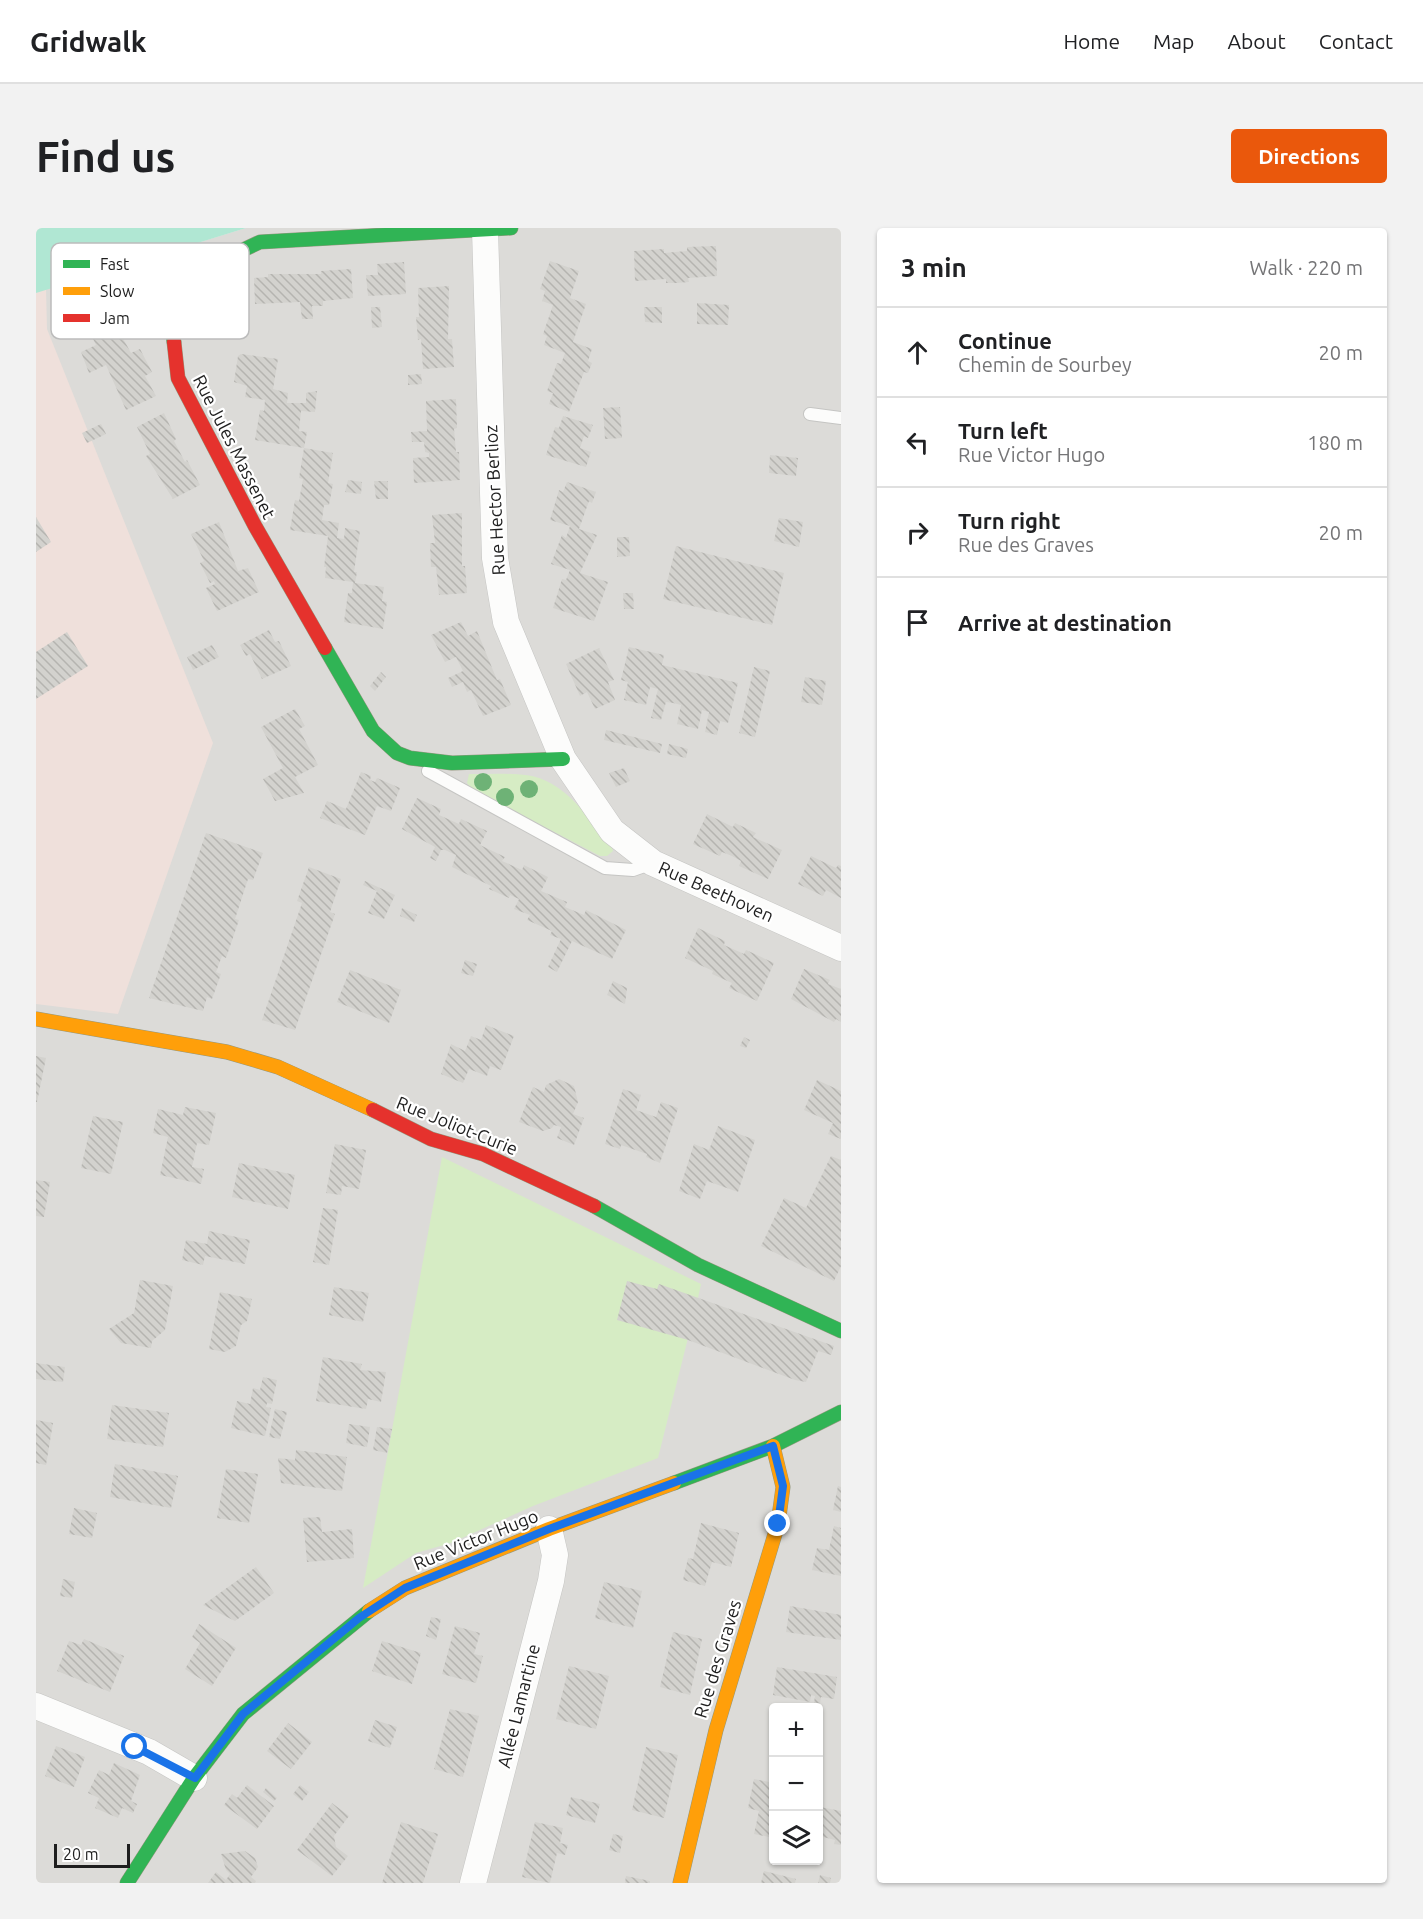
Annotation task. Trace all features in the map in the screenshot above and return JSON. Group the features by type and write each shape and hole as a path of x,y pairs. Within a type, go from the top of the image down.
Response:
{"street":[{"name":"Rue Jules Massenet","path":"249,247 260,242 511,228"},
{"name":"Rue Hector Berlioz","path":"485,230 495,558 506,622 563,759"},
{"name":"Rue Jules Massenet","path":"173,339 178,378 255,526 347,690 373,731 398,754 420,760 488,763 563,759"},
{"name":"Rue Beethoven","path":"563,759 612,831 652,863 841,948"},
{"name":"Rue Joliot-Curie","path":"36,1019 227,1052 278,1067 331,1089 431,1139 483,1154 600,1209 698,1265 841,1332"},
{"name":"Rue Victor Hugo","path":"127,1883 195,1778 243,1714 359,1618 405,1588 549,1529 773,1446 841,1412"},
{"name":"Rue des Graves","path":"680,1883 716,1730 778,1524 783,1486 773,1446"},
{"name":"Allée Lamartine","path":"474,1883 551,1581 555,1555 549,1529"},
{"path":"36,1706 149,1752 195,1778"}],"lane":[{"path":"810,414 841,418"},
{"path":"420,760 428,771 605,868 633,870 652,863"}],"shaded area":[{"path":"246,228 841,228 841,1883 36,1883 36,1004 46,289 51,287 51,339 249,339 249,243 197,243"},
{"path":"46,289 47,329 213,743 118,1014 36,1004 36,293"}],"green space":[{"path":"36,228 246,228 198,243 51,243 51,288 36,293"},
{"path":"469,774 526,775 552,784 575,802 611,845 613,851 607,856 600,856 472,789 467,783"},
{"path":"442,1157 701,1284 658,1458 533,1506 451,1543 416,1553 363,1588"}],"building":[{"path":"716,246 717,276 688,278 689,282 677,283 666,283 666,279 635,281 634,251 664,249 664,253 687,251 687,247"},
{"path":"550,261 579,271 570,298 586,304 573,342 592,349 588,361 592,363 588,373 584,372 569,412 549,404 553,393 547,391 557,363 561,364 565,353 544,345 547,336 543,334 553,305 542,301 545,291 540,289"},
{"path":"404,262 406,294 368,296 366,275 378,275 377,264"},
{"path":"351,269 353,298 323,301 323,306 312,306 313,319 302,319 300,302 255,304 254,278 268,277 268,274 321,274 321,271"},
{"path":"449,286 448,339 452,339 454,367 423,369 421,339 418,340 416,317 419,317 418,288"},
{"path":"697,303 729,305 728,325 697,324"},
{"path":"371,307 380,307 382,327 372,328"},
{"path":"644,307 662,307 662,323 645,322"},
{"path":"93,339 123,339 131,353 140,349 152,372 145,376 156,396 126,410 106,365 89,373 81,352 96,345"},
{"path":"241,354 278,359 273,389 288,393 287,403 306,403 306,393 317,391 315,412 301,411 299,431 307,432 304,448 255,440 260,410 264,411 265,400 245,397 247,386 234,382 238,356"},
{"path":"421,374 422,384 408,385 408,375"},
{"path":"456,399 457,428 454,429 456,452 459,452 460,480 414,483 413,458 429,457 429,453 425,452 424,442 412,442 411,432 427,431 426,401"},
{"path":"620,407 622,438 605,439 603,408"},
{"path":"164,413 176,439 174,441 200,485 173,499 146,456 150,454 137,427"},
{"path":"563,416 593,425 588,438 584,436 580,448 591,452 586,467 546,455 555,427 559,428"},
{"path":"101,424 106,434 87,443 82,433"},
{"path":"304,448 333,453 328,483 333,484 329,505 324,505 322,520 339,523 337,538 344,539 345,528 360,531 354,572 357,572 355,583 384,587 382,601 387,602 383,629 344,622 348,593 352,593 353,582 325,578 328,536 290,530 295,500 299,501 303,479 299,478"},
{"path":"770,455 798,458 796,476 769,473"},
{"path":"348,480 362,482 361,494 345,492"},
{"path":"374,481 388,481 388,499 376,499"},
{"path":"567,482 596,492 592,503 589,501 579,529 597,535 580,573 608,582 594,621 553,608 562,579 566,580 570,570 551,564 562,535 566,538 570,526 550,520 559,490 563,492"},
{"path":"462,513 462,566 465,566 467,593 439,595 436,567 431,567 430,543 435,543 432,515"},
{"path":"36,517 51,542 36,552"},
{"path":"779,518 803,522 799,547 774,541"},
{"path":"219,522 238,571 248,568 259,592 217,611 206,588 215,584 214,581 210,583 200,563 204,561 191,534"},
{"path":"617,537 629,537 630,556 617,557"},
{"path":"676,546 784,573 772,625 663,599"},
{"path":"623,593 633,593 634,609 624,609"},
{"path":"461,622 468,636 477,631 497,680 500,679 511,705 483,716 471,690 467,692 463,682 452,687 448,678 463,671 456,657 445,662 431,635"},
{"path":"269,630 275,642 279,641 291,666 262,679 250,654 246,656 240,645"},
{"path":"67,632 88,666 36,699 36,652"},
{"path":"212,645 219,657 193,670 187,657"},
{"path":"629,647 664,655 662,665 738,683 728,723 720,721 717,735 705,732 709,712 702,710 698,729 677,724 681,705 666,702 661,720 651,718 658,689 650,687 646,705 624,700 628,682 621,680"},
{"path":"599,648 614,680 608,682 615,700 595,709 587,692 580,696 566,664"},
{"path":"754,667 770,671 755,737 739,733"},
{"path":"381,672 386,677 375,691 370,686"},
{"path":"805,677 826,681 822,705 801,702"},
{"path":"295,709 305,726 299,729 318,765 295,777 304,793 275,801 263,779 283,768 261,727"},
{"path":"606,730 662,744 660,753 604,740"},
{"path":"669,744 688,749 686,758 667,754"},
{"path":"624,768 630,781 616,787 609,773"},
{"path":"361,772 371,776 370,780 375,782 377,778 400,788 391,811 377,806 365,835 320,818 327,801 346,809"},
{"path":"417,798 441,809 439,815 459,824 461,819 487,831 480,845 505,857 502,861 522,870 524,865 548,877 541,891 567,902 565,907 584,915 586,910 626,930 612,959 572,941 557,972 548,967 561,939 550,935 552,931 527,920 530,915 514,909 519,899 510,895 509,898 489,889 491,886 452,867 456,855 441,850 436,861 430,858 435,847 402,829"},
{"path":"707,814 733,827 735,823 756,833 753,837 782,850 768,879 739,866 741,861 732,856 722,852 720,856 693,844"},
{"path":"206,833 263,853 253,880 248,879 235,919 239,920 226,958 222,956 216,972 221,974 212,999 207,997 203,1011 149,998"},
{"path":"811,856 836,868 838,865 841,866 841,898 826,890 823,896 798,884"},
{"path":"309,867 341,879 330,912 335,914 295,1030 262,1020 302,903 297,901"},
{"path":"365,881 395,895 384,919 368,913 377,891 363,885"},
{"path":"402,908 417,915 414,922 400,916"},
{"path":"698,928 725,941 724,945 744,954 746,950 774,963 757,1001 729,988 732,983 712,974 713,971 685,958"},
{"path":"465,960 477,964 473,976 461,973"},
{"path":"804,969 830,980 828,984 841,989 841,1022 836,1019 834,1022 791,999"},
{"path":"350,970 401,990 389,1023 337,1002"},
{"path":"613,981 627,988 625,1004 607,995"},
{"path":"486,1025 514,1036 501,1070 490,1066 487,1076 469,1069 463,1083 441,1074 451,1044 465,1051 471,1036 481,1040"},
{"path":"744,1037 750,1040 746,1048 740,1046"},
{"path":"36,1056 46,1058 37,1102 36,1102"},
{"path":"559,1079 574,1086 578,1102 573,1114 584,1118 574,1145 557,1138 561,1127 554,1125 543,1131 519,1122 533,1087 544,1092 546,1085"},
{"path":"817,1080 841,1091 841,1139 828,1134 833,1123 804,1110"},
{"path":"623,1089 641,1095 636,1110 656,1117 661,1102 678,1108 660,1163 646,1157 647,1154 621,1145 620,1149 605,1144"},
{"path":"185,1107 216,1113 209,1145 197,1143 192,1167 204,1169 201,1184 160,1175 168,1137 153,1133 158,1109 183,1115"},
{"path":"93,1116 123,1122 111,1174 81,1168"},
{"path":"718,1126 755,1140 738,1192 707,1181 700,1199 679,1191 694,1144 709,1150"},
{"path":"335,1144 366,1150 359,1189 342,1186 341,1195 326,1193"},
{"path":"831,1156 841,1160 841,1266 834,1281 761,1246 784,1198 806,1208"},
{"path":"239,1163 295,1175 288,1209 232,1197"},
{"path":"36,1180 50,1182 44,1217 36,1216"},
{"path":"323,1208 338,1210 329,1265 313,1262"},
{"path":"209,1231 250,1240 245,1264 205,1256 203,1265 182,1260 186,1240 207,1244"},
{"path":"140,1280 173,1286 165,1330 152,1341 151,1348 121,1343 109,1329 134,1313"},
{"path":"627,1281 657,1289 659,1284 834,1346 831,1355 818,1351 806,1382 795,1380 688,1340 617,1320"},
{"path":"334,1287 369,1293 363,1322 329,1315"},
{"path":"220,1292 252,1299 247,1321 241,1325 236,1346 225,1352 209,1349"},
{"path":"323,1357 362,1364 360,1370 386,1372 381,1402 368,1399 366,1409 316,1401"},
{"path":"36,1363 65,1367 63,1382 36,1379"},
{"path":"263,1377 277,1380 272,1404 267,1403 266,1407 271,1408 265,1436 231,1428 237,1401 250,1404 253,1388 260,1390"},
{"path":"112,1405 169,1413 163,1447 107,1439"},
{"path":"275,1409 287,1412 280,1439 269,1437"},
{"path":"36,1420 53,1423 46,1465 36,1463"},
{"path":"349,1424 370,1427 367,1447 346,1443"},
{"path":"377,1427 392,1429 387,1453 373,1450"},
{"path":"296,1450 347,1457 342,1491 281,1483 278,1458 295,1460"},
{"path":"115,1464 178,1476 171,1508 110,1497"},
{"path":"226,1469 258,1474 249,1523 217,1518"},
{"path":"838,1486 841,1487 841,1512 833,1510"},
{"path":"74,1508 97,1513 92,1538 69,1534"},
{"path":"320,1517 322,1532 352,1529 354,1558 307,1562 303,1518"},
{"path":"701,1523 739,1533 731,1567 712,1562 705,1586 683,1580 688,1558 693,1559"},
{"path":"834,1526 841,1528 841,1576 812,1570 817,1548 829,1550"},
{"path":"256,1567 274,1593 235,1621 203,1605"},
{"path":"63,1579 75,1582 72,1598 60,1596"},
{"path":"604,1582 642,1591 633,1628 595,1618"},
{"path":"790,1606 841,1615 841,1640 786,1632"},
{"path":"431,1617 441,1619 436,1640 426,1636"},
{"path":"199,1624 236,1648 212,1686 185,1669 200,1643 192,1637"},
{"path":"455,1626 480,1633 474,1654 483,1656 476,1683 442,1674"},
{"path":"673,1632 702,1639 690,1695 660,1687"},
{"path":"84,1639 124,1656 110,1692 57,1671 69,1641 81,1645"},
{"path":"382,1641 421,1653 412,1684 372,1671"},
{"path":"569,1666 609,1676 596,1729 556,1719"},
{"path":"777,1667 837,1677 834,1699 821,1697 820,1703 814,1703 815,1696 811,1695 810,1702 773,1695"},
{"path":"450,1709 479,1716 463,1777 434,1769"},
{"path":"375,1720 397,1727 390,1748 368,1741"},
{"path":"288,1723 312,1742 291,1769 267,1751"},
{"path":"56,1746 85,1757 74,1787 45,1776"},
{"path":"646,1747 678,1755 664,1818 632,1810"},
{"path":"114,1763 140,1775 131,1801 137,1804 133,1813 122,1808 118,1818 95,1808 99,1798 88,1793 99,1770 109,1775"},
{"path":"754,1779 769,1782 769,1837 754,1834 759,1811 748,1808"},
{"path":"247,1785 274,1806 257,1829 224,1805 232,1794 237,1798"},
{"path":"300,1785 309,1792 302,1801 293,1794"},
{"path":"266,1788 277,1798 274,1801 263,1792"},
{"path":"571,1797 600,1804 595,1823 566,1815"},
{"path":"332,1803 349,1816 334,1836 336,1847 348,1856 332,1876 297,1850"},
{"path":"823,1808 841,1811 841,1845 834,1844 835,1840 823,1837"},
{"path":"401,1822 438,1834 423,1883 382,1883"},
{"path":"535,1822 563,1828 560,1843 568,1845 565,1855 557,1853 550,1883 522,1877"},
{"path":"613,1834 623,1836 620,1853 609,1850"},
{"path":"245,1851 255,1858 258,1867 251,1877 256,1881 255,1883 208,1883 216,1872 226,1880 230,1874 226,1870 221,1854"},
{"path":"764,1871 796,1879 795,1883 761,1883"},
{"path":"820,1875 831,1878 830,1883 818,1883"},
{"path":"626,1876 650,1881 650,1883 625,1883"}],"traffic: fast":[{"path":"249,247 260,242 511,228"},
{"path":"325,648 373,731 397,753 410,758 452,763 563,759"},
{"path":"594,1206 698,1265 841,1331"},
{"path":"674,1483 773,1446 841,1412"},
{"path":"127,1883 194,1778 243,1714 369,1611"}],"traffic: slow":[{"path":"36,1019 227,1052 278,1067 373,1110"},
{"path":"680,1883 716,1730 778,1524 783,1487 773,1446"},
{"path":"369,1611 405,1588 549,1529 674,1483"}],"traffic: jam":[{"path":"174,342 178,378 255,526 325,648"},
{"path":"373,1110 431,1139 483,1154 594,1206"}],"route":[{"path":"135,1747 149,1752 195,1778 243,1714 359,1618 405,1588 549,1529 773,1446 783,1486 778,1524"}]}
